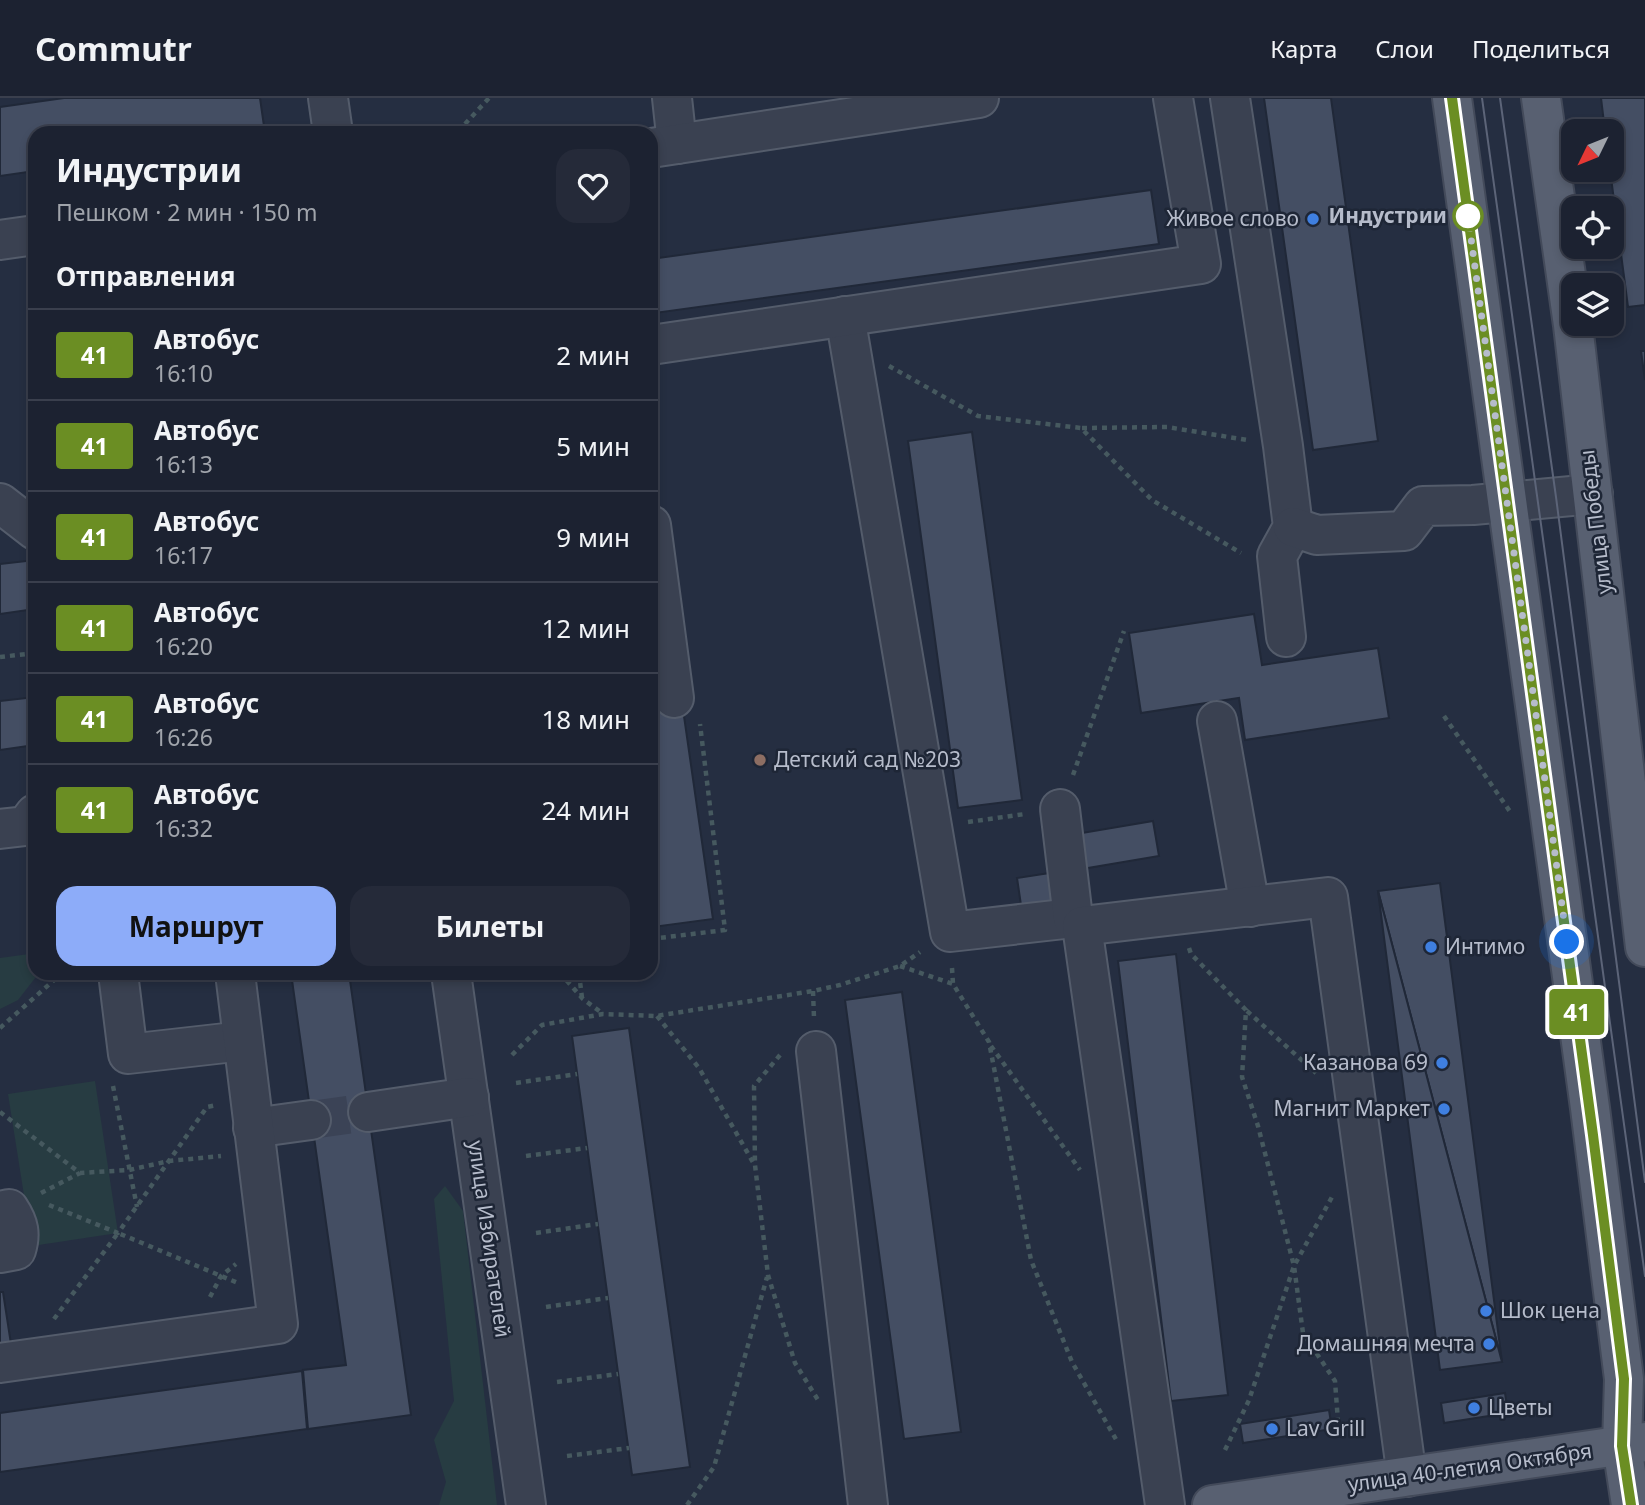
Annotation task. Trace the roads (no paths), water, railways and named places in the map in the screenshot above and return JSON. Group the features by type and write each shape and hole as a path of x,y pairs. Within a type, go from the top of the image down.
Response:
{"main road":[{"path":"1452,98 1633,1444 1631,1505"},
{"name":"улица Победы","path":"1541,98 1573,325 1645,947"},
{"name":"улица 40-летия Октября","path":"1212,1505 1633,1444"}],"street":[{"path":"328,98 332,126"},
{"path":"671,98 664,146 962,99"},
{"path":"658,345 848,331 1201,264 1174,98"},
{"path":"1230,98 1293,527 1277,556 1286,637"},
{"path":"0,240 28,237"},
{"path":"848,331 950,932 1178,915 1328,897 1407,1477"},
{"path":"1293,527 1317,535 1404,531 1423,506 1593,494"},
{"path":"0,503 28,525"},
{"path":"658,578 674,698"},
{"path":"1217,722 1251,907"},
{"path":"1060,809 1165,1505"},
{"path":"0,829 26,826 28,823"},
{"path":"119,980 128,1054 243,1041"},
{"path":"12,1361 278,1324 236,980"},
{"name":"улица Избирателей","path":"453,980 526,1505"},
{"path":"803,1040 868,1505"},
{"path":"368,1112 469,1097"},
{"path":"253,1127 311,1120"},
{"path":"0,1253 16,1250 20,1237 14,1206"}],"tunnel":[{"path":"311,1120 368,1112"}],"tram line":[{"path":"1482,98 1645,1276"},
{"path":"1500,98 1556,497 1645,1182"}],"place":[{"name":"Индустрии","path":"1468,216"},
{"name":"Живое слово","path":"1313,219"},
{"name":"Детский сад №203","path":"760,760"},
{"name":"Интимо","path":"1431,947"},
{"name":"Казанова 69","path":"1442,1063"},
{"name":"Магнит Маркет","path":"1444,1109"},
{"name":"Шок цена","path":"1486,1311"},
{"name":"Домашняя мечта","path":"1489,1344"},
{"name":"Цветы","path":"1474,1408"},
{"name":"Lav Grill","path":"1272,1429"}]}
